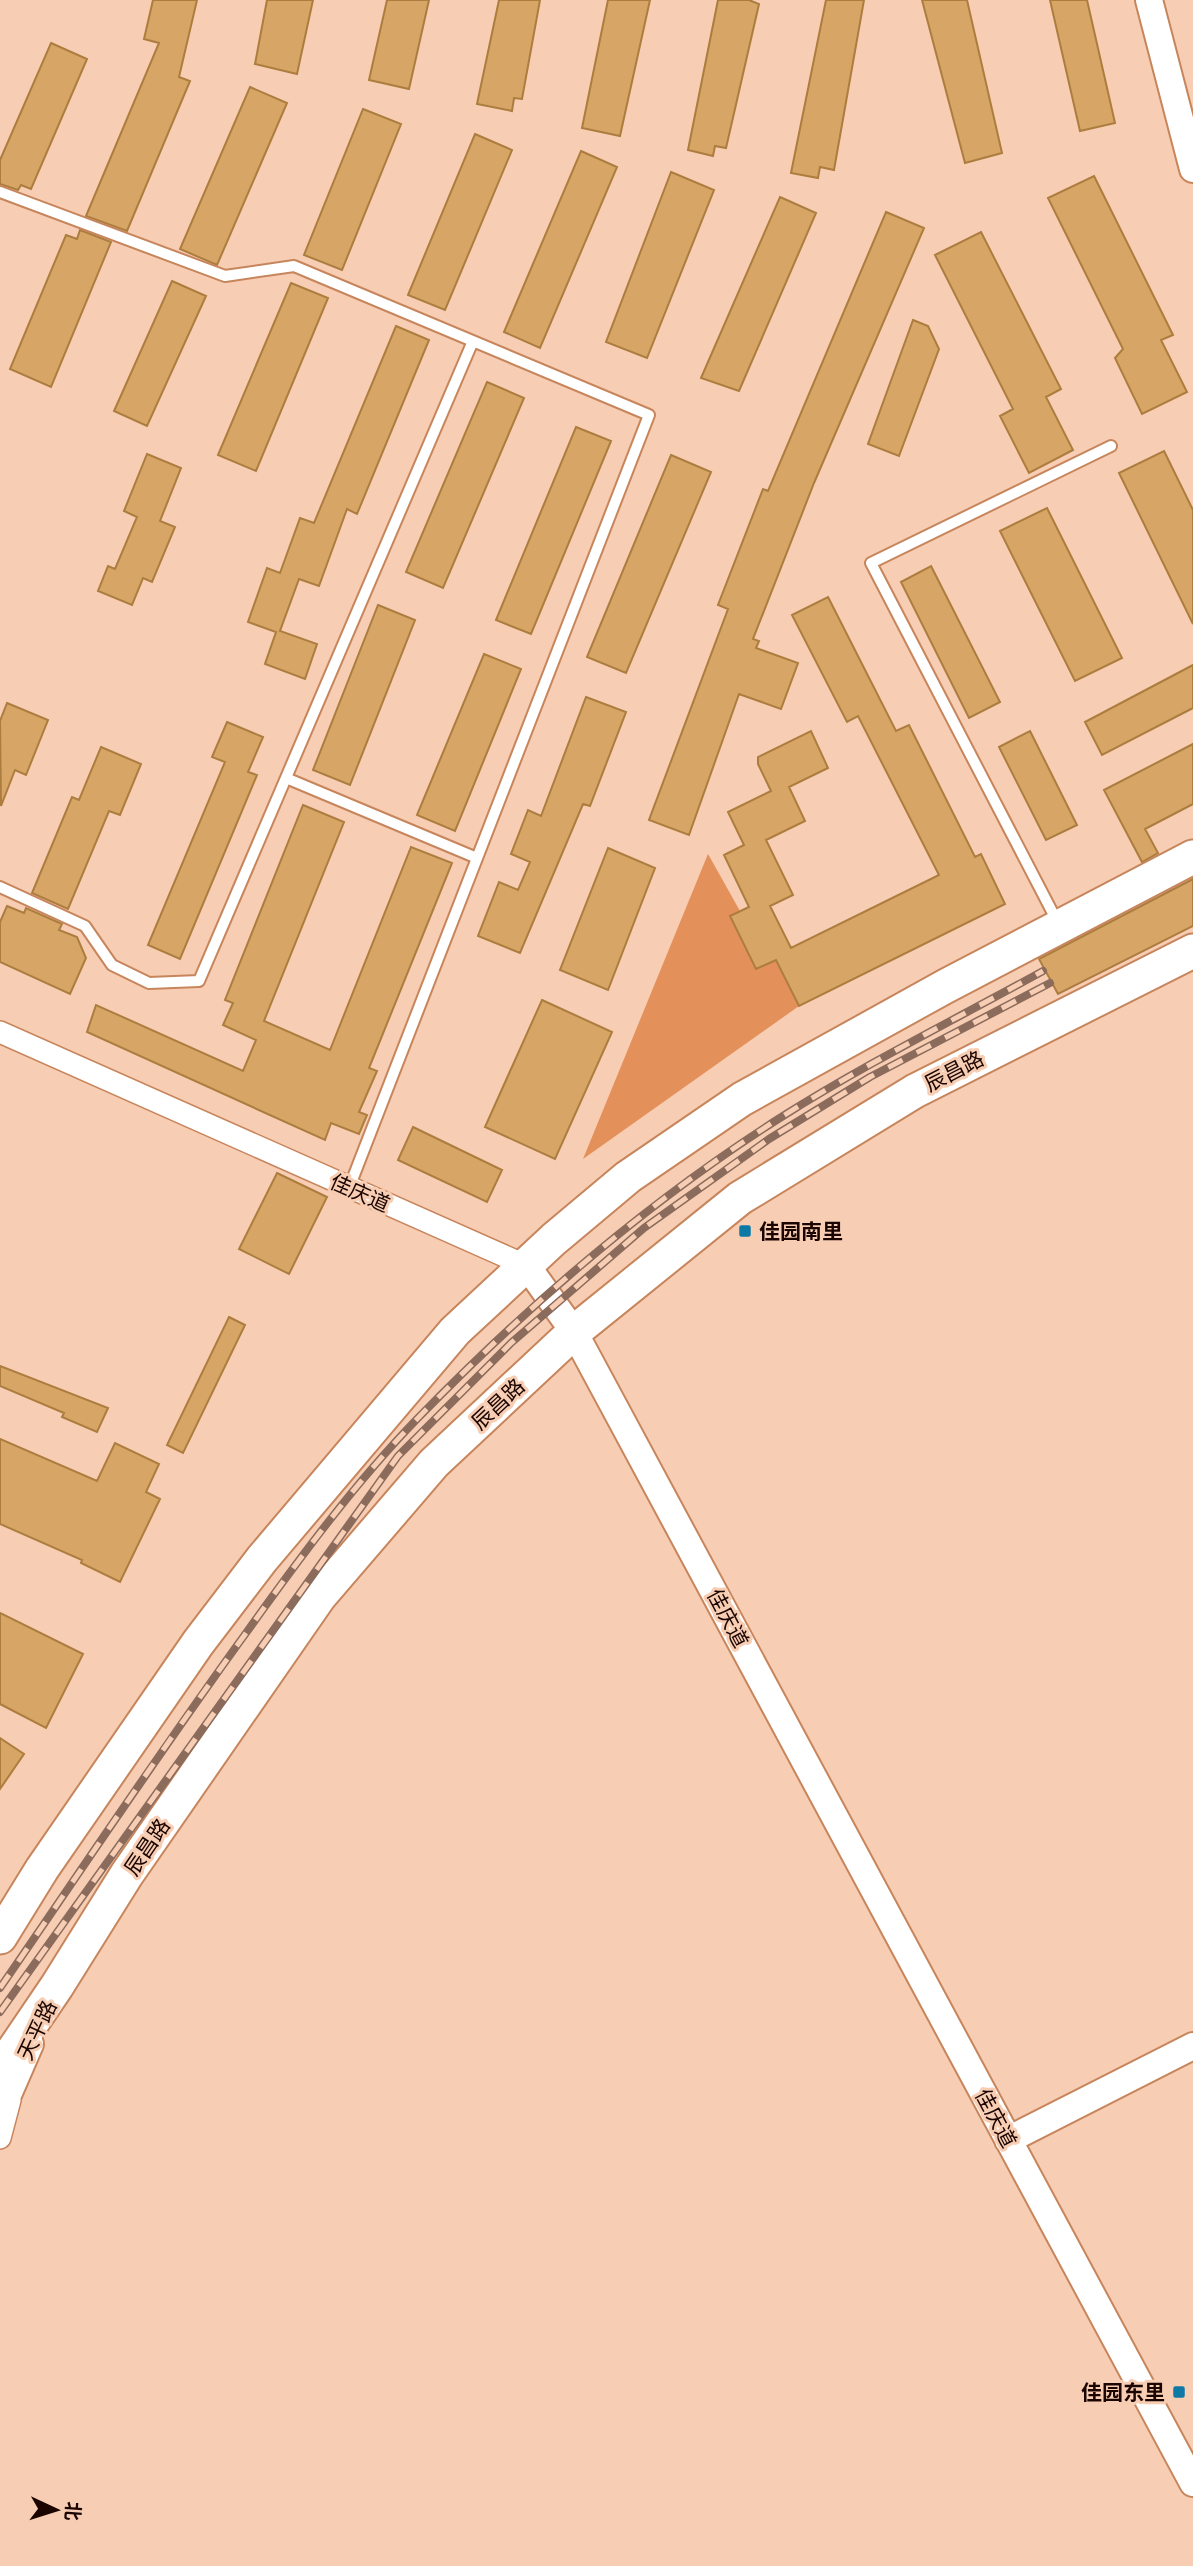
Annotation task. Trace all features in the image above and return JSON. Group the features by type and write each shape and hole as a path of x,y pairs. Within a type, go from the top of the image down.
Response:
{"main road":[{"path":"0,1937 42,1869 198,1643 262,1559 455,1331 628,1177 742,1099 838,1044 1193,857"},
{"name":"辰昌路","path":"9,2070 57,1986 127,1874 319,1597 434,1463 574,1332 740,1198 915,1091 1193,951"}],"street":[{"path":"1149,0 1193,169"},
{"name":"佳庆道","path":"0,1032 527,1266 574,1332 1193,2483"},
{"path":"0,1916 42,1869"},
{"path":"1008,2140 1193,2046"},
{"path":"0,2138 9,2070"},
{"name":"天平路","path":"0,2113 9,2070"}],"lane":[{"path":"0,192 225,276 294,266 649,415 349,1188"},
{"path":"0,887 85,926 112,965 149,983 199,981 473,341"},
{"path":"1059,927 871,563 1111,446"},
{"path":"286,778 477,858"}],"shaded area":[{"path":"708,854 740,911 730,916 756,969 776,960 799,1006 583,1159"}],"building":[{"path":"153,0 197,0 179,77 190,81 127,231 86,216 159,43 144,39"},
{"path":"267,0 313,0 297,74 255,64"},
{"path":"387,0 429,0 409,89 369,80"},
{"path":"499,0 540,0 522,99 514,98 512,111 477,104"},
{"path":"608,0 650,0 620,136 582,128"},
{"path":"718,0 749,0 759,4 726,148 715,146 713,156 688,150"},
{"path":"826,0 864,0 834,170 820,167 818,178 791,173"},
{"path":"922,0 967,0 1002,153 965,163"},
{"path":"1050,0 1087,0 1115,123 1080,131"},
{"path":"51,43 87,59 31,189 21,185 18,190 0,184 0,160"},
{"path":"250,87 287,103 217,265 180,249"},
{"path":"363,109 401,124 342,270 304,255"},
{"path":"475,134 512,150 445,310 408,295"},
{"path":"581,151 617,167 540,348 504,332"},
{"path":"671,172 714,190 647,358 606,342"},
{"path":"1094,176 1173,335 1161,340 1187,392 1142,414 1115,358 1123,349 1048,198"},
{"path":"780,197 816,213 739,391 701,378"},
{"path":"886,212 924,228 814,483 753,639 759,641 756,648 798,663 781,709 739,694 689,835 649,820 728,609 718,605 763,489 768,491"},
{"path":"80,230 111,242 51,387 10,369 66,235 77,239"},
{"path":"981,232 1061,389 1046,397 1073,450 1029,473 1000,416 1013,409 935,255"},
{"path":"172,281 206,296 147,426 114,411"},
{"path":"291,283 328,298 256,471 218,455"},
{"path":"913,320 928,326 939,349 899,456 868,444"},
{"path":"396,326 429,340 357,514 347,509 319,586 299,579 280,631 317,644 305,679 265,664 276,632 248,622 267,568 280,573 300,518 314,523"},
{"path":"487,382 524,398 443,588 406,572"},
{"path":"576,427 611,441 531,634 496,620"},
{"path":"1164,451 1193,510 1193,624 1119,473"},
{"path":"147,454 181,468 160,521 175,527 152,582 143,578 132,605 98,591 108,566 115,569 137,517 124,511"},
{"path":"671,455 711,472 626,673 587,657"},
{"path":"1047,508 1122,658 1075,681 1000,531"},
{"path":"931,566 1000,702 969,718 901,582"},
{"path":"828,597 896,731 909,725 975,857 981,854 1005,904 799,1006 776,960 756,969 730,916 749,907 724,855 744,845 728,812 771,791 758,764 758,757 811,731 828,768 789,787 805,821 766,840 793,895 770,906 791,948 939,875 858,716 847,722 792,615"},
{"path":"378,605 415,620 350,785 313,770"},
{"path":"484,654 521,669 455,831 417,815"},
{"path":"1193,665 1193,708 1102,755 1085,722"},
{"path":"586,697 626,712 590,806 583,804 520,953 478,936 499,882 518,890 530,862 511,854 528,810 541,816"},
{"path":"7,703 48,720 26,775 15,770 1,806 0,721"},
{"path":"227,722 263,737 248,772 257,775 180,959 148,945 225,762 212,757"},
{"path":"1030,731 1077,825 1046,840 999,747"},
{"path":"1193,744 1193,804 1145,829 1158,853 1142,862 1104,790"},
{"path":"101,747 141,764 120,815 109,811 68,909 32,893 72,797 79,800"},
{"path":"303,805 344,822 264,1021 330,1050 411,847 452,863 369,1068 377,1071 359,1112 367,1115 359,1134 331,1123 325,1140 87,1032 96,1005 243,1071 256,1040 223,1025 233,1003 225,1000"},
{"path":"608,848 655,868 608,990 560,970"},
{"path":"1193,879 1193,926 1058,994 1039,959"},
{"path":"7,906 24,913 26,908 62,924 59,930 77,937 86,958 70,994 0,962 0,922"},
{"path":"542,1000 612,1032 555,1159 485,1127"},
{"path":"413,1127 502,1170 487,1202 398,1160"},
{"path":"277,1173 327,1197 289,1274 239,1249"},
{"path":"229,1317 245,1325 183,1453 167,1445"},
{"path":"0,1366 108,1408 97,1432 62,1417 64,1413 0,1386"},
{"path":"0,1439 97,1481 115,1443 159,1464 146,1492 160,1499 120,1582 81,1563 82,1560 0,1524"},
{"path":"0,1613 83,1654 46,1728 0,1704"},
{"path":"0,1738 24,1754 0,1789"}],"railway":[{"path":"0,1988 183,1721 307,1550 371,1469 459,1377 591,1257 685,1183 783,1116 847,1078 1043,971"},
{"path":"0,2012 398,1456 511,1343 644,1228 769,1139 870,1077 1050,983"}],"place":[{"name":"佳园南里","path":"745,1231"},
{"name":"佳园东里","path":"1179,2392"}]}
